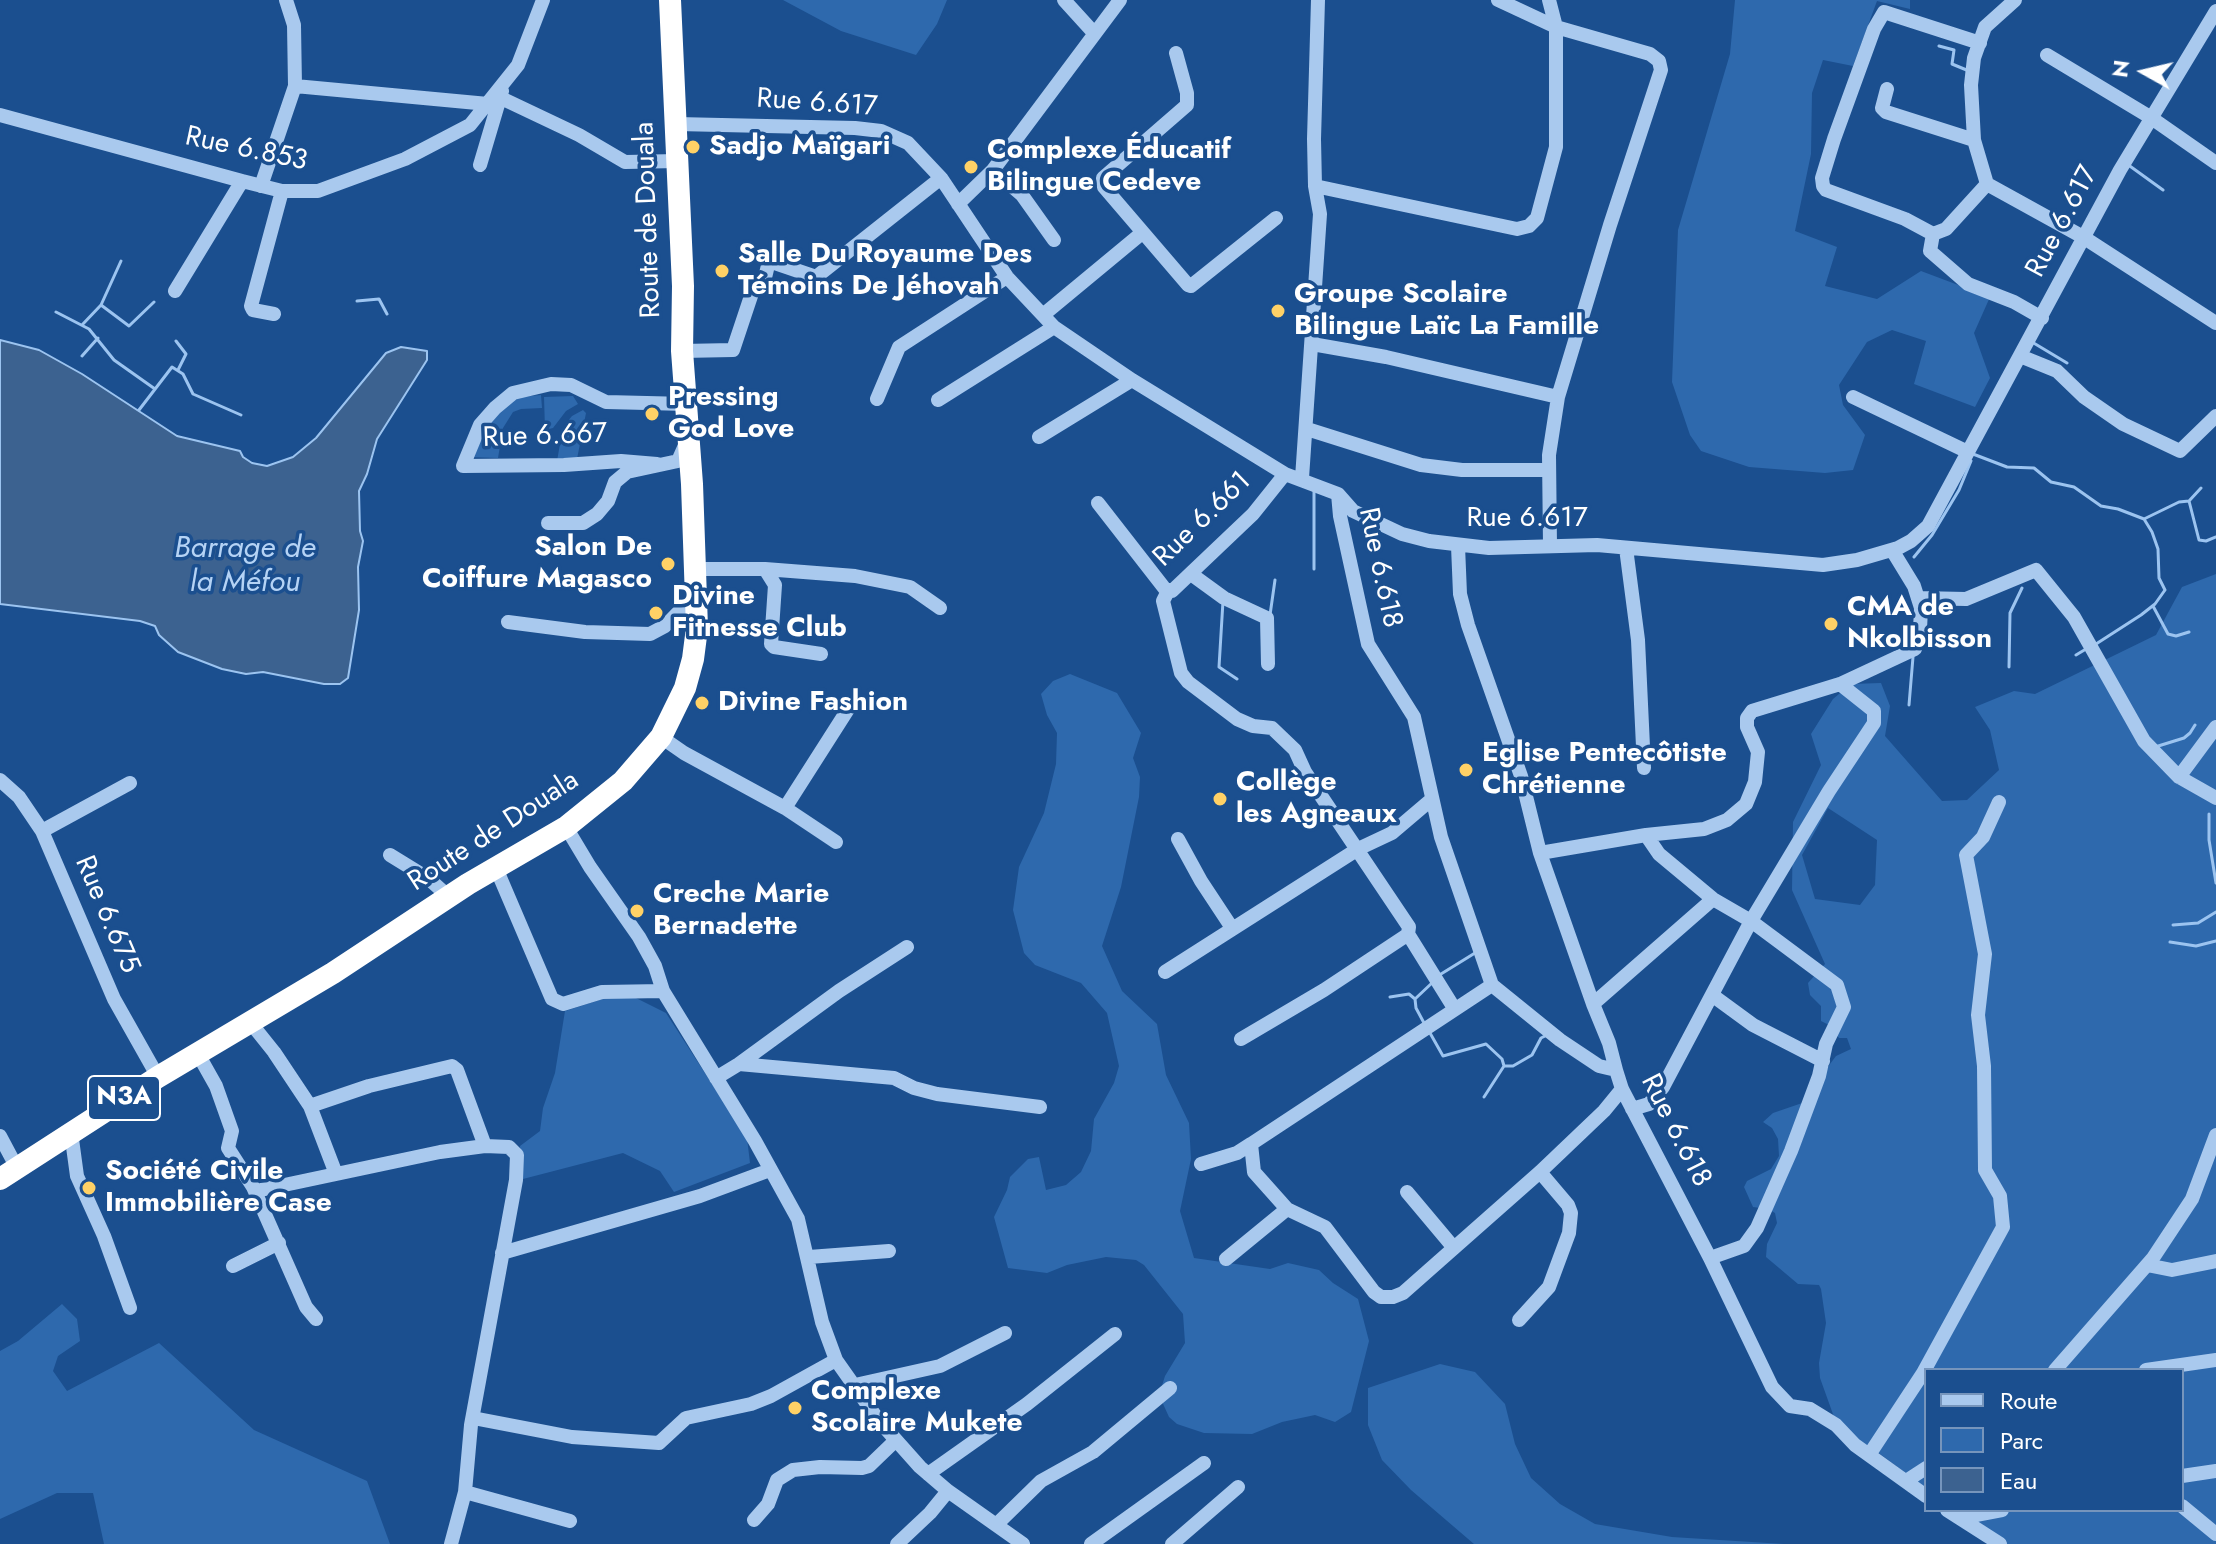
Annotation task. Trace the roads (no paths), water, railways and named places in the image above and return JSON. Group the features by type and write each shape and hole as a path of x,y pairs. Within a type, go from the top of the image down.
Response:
{"highway":[{"name":"Route de Douala","path":"9,1173 158,1077 333,973 449,897 566,827 623,781 661,737 685,688 697,628 682,351 683,286 670,0"}],"street":[{"path":"261,186 295,86 294,25 286,0"},
{"name":"Rue 6.853","path":"0,115 261,186 282,191 318,191 379,170 470,125 497,96 518,65 543,0"},
{"path":"1064,0 1094,33"},
{"path":"958,204 993,170 1120,0"},
{"path":"1302,478 1320,214 1315,186 1318,0"},
{"path":"1498,0 1556,27 1650,54 1659,61 1661,70 1558,397 1549,470 1550,546"},
{"path":"1315,186 1517,229 1529,226 1537,218 1556,147 1556,27 1549,0"},
{"path":"2015,0 1985,27 1974,58 1971,85 1974,140 1987,184 2083,237 2216,323"},
{"name":"Rue 6.617","path":"677,124 855,128 881,131 908,143 941,178 1007,277 1054,327 1132,380 1285,474 1338,494 1353,511 1402,534 1458,546 1626,548 1823,565 1892,550 1911,541 1928,526 2150,117 2216,11"},
{"path":"1980,43 1884,12 1874,29 1822,178 1826,190 1905,219 1933,234 1946,229 1987,184"},
{"path":"1176,53 1187,93 1187,105 1103,178 1104,187 1191,286 1276,218"},
{"path":"2047,55 2150,117 2216,163"},
{"path":"295,86 497,96 579,135 625,162 678,161"},
{"path":"1887,89 1882,108 1886,112 1974,140"},
{"path":"480,165 497,96"},
{"path":"993,170 1022,195 1054,240"},
{"path":"682,351 733,350 754,287 764,282 769,261 816,277 941,178"},
{"path":"175,291 242,181"},
{"path":"274,314 253,310 251,306 282,191"},
{"path":"1043,315 1142,233"},
{"path":"1933,234 1930,251 1968,284 2014,302 2042,318"},
{"path":"877,399 899,347 1007,277"},
{"path":"938,400 1054,327"},
{"path":"1312,344 1386,357 1558,397"},
{"path":"2020,356 2057,371 2084,397 2123,424 2180,451 2213,424"},
{"path":"1039,437 1132,380"},
{"name":"Rue 6.667","path":"657,464 621,461 463,466 480,425 513,393 551,384 571,385 606,402 687,404"},
{"path":"1853,397 1968,452"},
{"path":"1307,429 1421,465 1462,470 1549,470"},
{"path":"548,523 583,523 597,514 608,501 615,482 627,472 678,461 688,438"},
{"name":"Rue 6.661","path":"1098,503 1168,591 1191,574 1253,514 1285,474"},
{"name":"Rue 6.618","path":"1338,494 1368,644 1414,717 1455,883 1492,985 1560,1040 1599,1066 1616,1070 1622,1089 1710,1258 1772,1387 1790,1406 1810,1409 1836,1425 1855,1445 1924,1494"},
{"path":"1458,546 1460,594 1468,625 1521,776 1540,853 1616,1070"},
{"path":"1626,548 1638,640 1644,768"},
{"path":"1540,853 1646,835 1704,829 1727,820 1746,804 1755,782 1758,752 1747,727 1747,718 1752,711 1840,684 1915,649 1921,608 1914,586 1892,550"},
{"path":"695,569 765,569 896,582 910,587 940,608"},
{"path":"765,569 775,585 771,644 821,654"},
{"path":"1918,598 1966,599 2036,570 2074,617 2144,741 2179,777 2216,798"},
{"path":"1191,574 1224,598 1267,618 1268,664"},
{"path":"1168,591 1163,601 1181,673 1188,682 1237,719 1253,726 1272,728 1295,750 1305,772 1409,927 1408,934 1454,1008"},
{"path":"508,622 585,632 650,634 665,626 696,594"},
{"path":"1632,1109 1649,1104 1663,1087 1751,921 1874,723 1874,711 1840,684"},
{"path":"785,808 852,703"},
{"path":"2179,777 2216,727"},
{"path":"661,737 684,753 785,808 836,842"},
{"name":"Rue 6.675","path":"0,780 19,797 42,831 114,999 158,1077"},
{"path":"42,831 130,783"},
{"path":"1165,972 1358,849 1392,833 1432,799"},
{"path":"1926,1368 2003,1227 2000,1196 1985,1170 1984,1066 1978,1015 1985,954 1966,855 1983,837 1999,802"},
{"path":"566,827 639,937 655,966 663,991 798,1219 822,1322 836,1360 879,1421 928,1474 1023,1544"},
{"path":"1646,835 1659,854 1713,899 1751,921 1837,985 1844,1007 1826,1044 1823,1061 1791,1151 1757,1228 1744,1246 1710,1258"},
{"path":"1178,839 1232,928"},
{"path":"390,855 429,879 449,897"},
{"path":"496,868 552,999 563,1004 602,992 663,991"},
{"path":"1593,1004 1713,899"},
{"path":"1241,1039 1312,998 1408,934"},
{"path":"716,1078 907,947"},
{"path":"1201,1164 1237,1153 1492,985"},
{"path":"1712,995 1753,1025 1823,1061"},
{"path":"250,1022 310,1106 336,1174"},
{"path":"198,1054 216,1086 232,1131 228,1148 256,1191 306,1307 316,1319"},
{"path":"739,1064 894,1078 937,1094 1040,1107"},
{"path":"310,1106 369,1086 452,1066 457,1070 485,1146"},
{"path":"1251,1144 1254,1172 1287,1209 1325,1227 1374,1292 1381,1297 1393,1297 1403,1293 1540,1172 1604,1111 1622,1089"},
{"path":"71,1132 77,1176 104,1236 130,1308"},
{"path":"2057,1368 2147,1265 2192,1199 2216,1135"},
{"path":"0,1136 9,1173"},
{"path":"256,1191 440,1152 485,1146 509,1147 517,1155 516,1180 473,1418 465,1492 451,1544"},
{"path":"502,1253 700,1196 770,1170"},
{"path":"1519,1320 1549,1287 1569,1233 1571,1213 1568,1205 1540,1172"},
{"path":"1407,1192 1454,1248"},
{"path":"1226,1259 1287,1209"},
{"path":"233,1266 279,1243"},
{"path":"809,1257 889,1251"},
{"path":"2147,1265 2172,1270 2216,1261"},
{"path":"855,1385 940,1366 1005,1333"},
{"path":"928,1474 1027,1404 1115,1334"},
{"path":"473,1418 572,1437 659,1443 686,1418 751,1404 836,1360"},
{"path":"2160,1368 2216,1360"},
{"path":"1869,1455 1924,1371"},
{"path":"996,1525 1041,1481 1093,1452 1170,1388"},
{"path":"754,1520 768,1504 777,1480 793,1470 869,1466 896,1440"},
{"path":"1091,1544 1204,1463"},
{"path":"1906,1481 1924,1469"},
{"path":"2184,1476 2216,1471"},
{"path":"1172,1544 1238,1487"},
{"path":"897,1544 948,1491"},
{"path":"465,1492 570,1521"},
{"path":"2184,1508 2216,1534"},
{"path":"1954,1514 1978,1512"},
{"path":"1954,1514 2000,1544"}],"water":[{"name":"Barrage de la Méfou","path":"0,340 39,350 177,436 240,451 252,463 267,466 293,457 316,438 386,353 401,347 427,351 427,360 377,439 359,491 363,541 358,567 359,610 348,678 340,684 324,684 263,672 246,674 222,669 178,652 159,635 155,626 140,621 0,604"}],"waterway":[{"path":"1939,46 1954,50 1952,64 1969,71"},
{"path":"2127,164 2163,190"},
{"path":"82,325 101,305 121,261"},
{"path":"357,301 379,299 387,314"},
{"path":"101,305 129,326 154,302"},
{"path":"56,312 89,329 114,360 155,389"},
{"path":"82,356 98,338"},
{"path":"176,341 186,354 178,370"},
{"path":"2032,342 2067,363"},
{"path":"139,410 172,367 183,374 193,394 241,415"},
{"path":"1973,454 2007,467 2034,468 2051,482 2074,487 2101,506 2144,519 2158,549 2159,578 2165,590 2155,604 2141,615 2096,644"},
{"path":"1914,557 1932,535 1959,490 1971,461"},
{"path":"2144,519 2179,502 2189,501 2201,488"},
{"path":"1314,490 1314,569"},
{"path":"2189,501 2199,540 2216,537"},
{"path":"1270,615 1275,580"},
{"path":"2009,667 2010,613 2022,588"},
{"path":"1223,601 1219,667 1237,679"},
{"path":"2153,606 2168,634 2176,636 2189,632"},
{"path":"2076,655 2086,649"},
{"path":"1909,705 1913,657"},
{"path":"2155,747 2184,738 2195,725"},
{"path":"2209,814 2209,840 2216,883"},
{"path":"2173,925 2198,923 2216,912"},
{"path":"2170,942 2196,946 2216,941"},
{"path":"1441,974 1475,953"},
{"path":"1415,999 1433,982"},
{"path":"1390,997 1409,994 1415,999"},
{"path":"1415,999 1424,1023"},
{"path":"1430,1033 1443,1056 1486,1044 1502,1059 1504,1066"},
{"path":"1484,1097 1504,1066 1513,1066 1532,1055 1541,1038 1547,1035"}],"place":[{"name":"Sadjo Maïgari","path":"693,147"},
{"name":"Complexe Éducatif Bilingue Cedeve","path":"971,167"},
{"name":"Salle Du Royaume Des Témoins De Jéhovah","path":"722,271"},
{"name":"Groupe Scolaire Bilingue Laïc La Famille","path":"1278,311"},
{"name":"Pressing God Love","path":"652,414"},
{"name":"Salon De Coiffure Magasco","path":"668,564"},
{"name":"Divine Fitnesse Club","path":"656,613"},
{"name":"CMA de Nkolbisson","path":"1831,624"},
{"name":"Divine Fashion","path":"702,703"},
{"name":"Eglise Pentecôtiste Chrétienne","path":"1466,770"},
{"name":"Collège les Agneaux","path":"1220,799"},
{"name":"Creche Marie Bernadette","path":"637,911"},
{"name":"Société Civile Immobilière Case","path":"89,1188"},
{"name":"Complexe Scolaire Mukete","path":"795,1408"}]}
